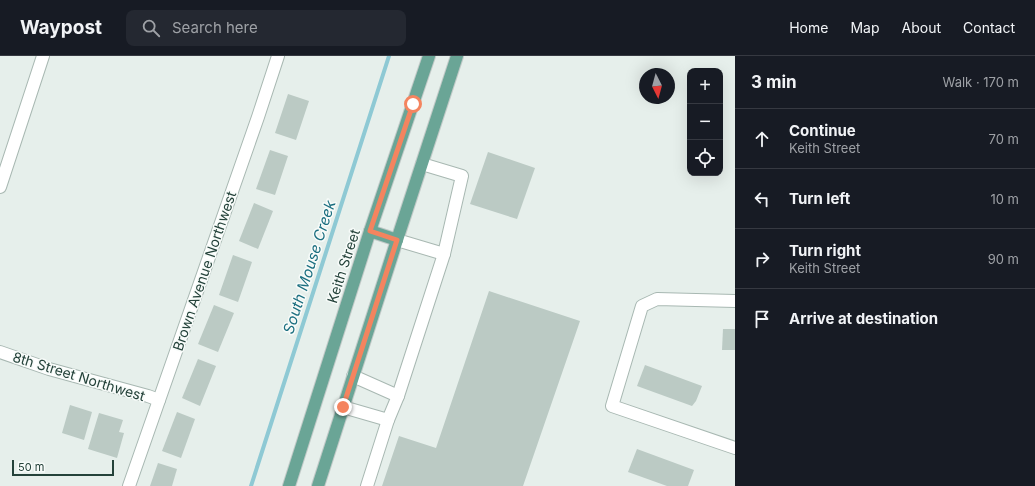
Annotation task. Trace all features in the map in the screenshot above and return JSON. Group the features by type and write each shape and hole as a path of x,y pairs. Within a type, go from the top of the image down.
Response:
{"main road":[{"name":"Keith Street","path":"289,486 370,231 429,56"},
{"path":"318,486 457,56"},
{"path":"370,231 397,240"}],"street":[{"path":"0,187 3,170 43,56"},
{"name":"Brown Avenue Northwest","path":"129,486 278,56"},
{"path":"367,486 444,254 462,176 422,164"},
{"path":"397,240 444,254"},
{"path":"735,301 657,299 642,306 612,406 735,448"},
{"name":"8th Street Northwest","path":"0,352 49,369 159,400"},
{"path":"353,376 398,396"},
{"path":"343,407 388,420"}],"building":[{"path":"288,94 309,101 296,140 275,133"},
{"path":"270,150 288,156 275,195 256,189"},
{"path":"488,152 535,168 517,219 470,204"},
{"path":"254,203 273,211 258,249 239,241"},
{"path":"233,255 252,262 238,302 219,295"},
{"path":"489,291 580,321 523,486 382,486 399,436 436,448"},
{"path":"214,305 234,313 218,352 198,344"},
{"path":"723,329 735,329 735,350 722,350"},
{"path":"198,359 216,366 200,406 182,398"},
{"path":"645,365 702,386 696,401 692,406 637,386"},
{"path":"70,405 92,412 84,440 62,433"},
{"path":"177,412 195,419 181,458 162,451"},
{"path":"99,413 123,420 119,432 124,433 117,458 88,449"},
{"path":"637,449 694,470 688,486 667,486 628,472"},
{"path":"158,463 177,469 172,486 150,486"}],"waterway":[{"name":"South Mouse Creek","path":"251,486 389,56"}],"route":[{"path":"343,407 397,240 370,231 413,104"}]}
